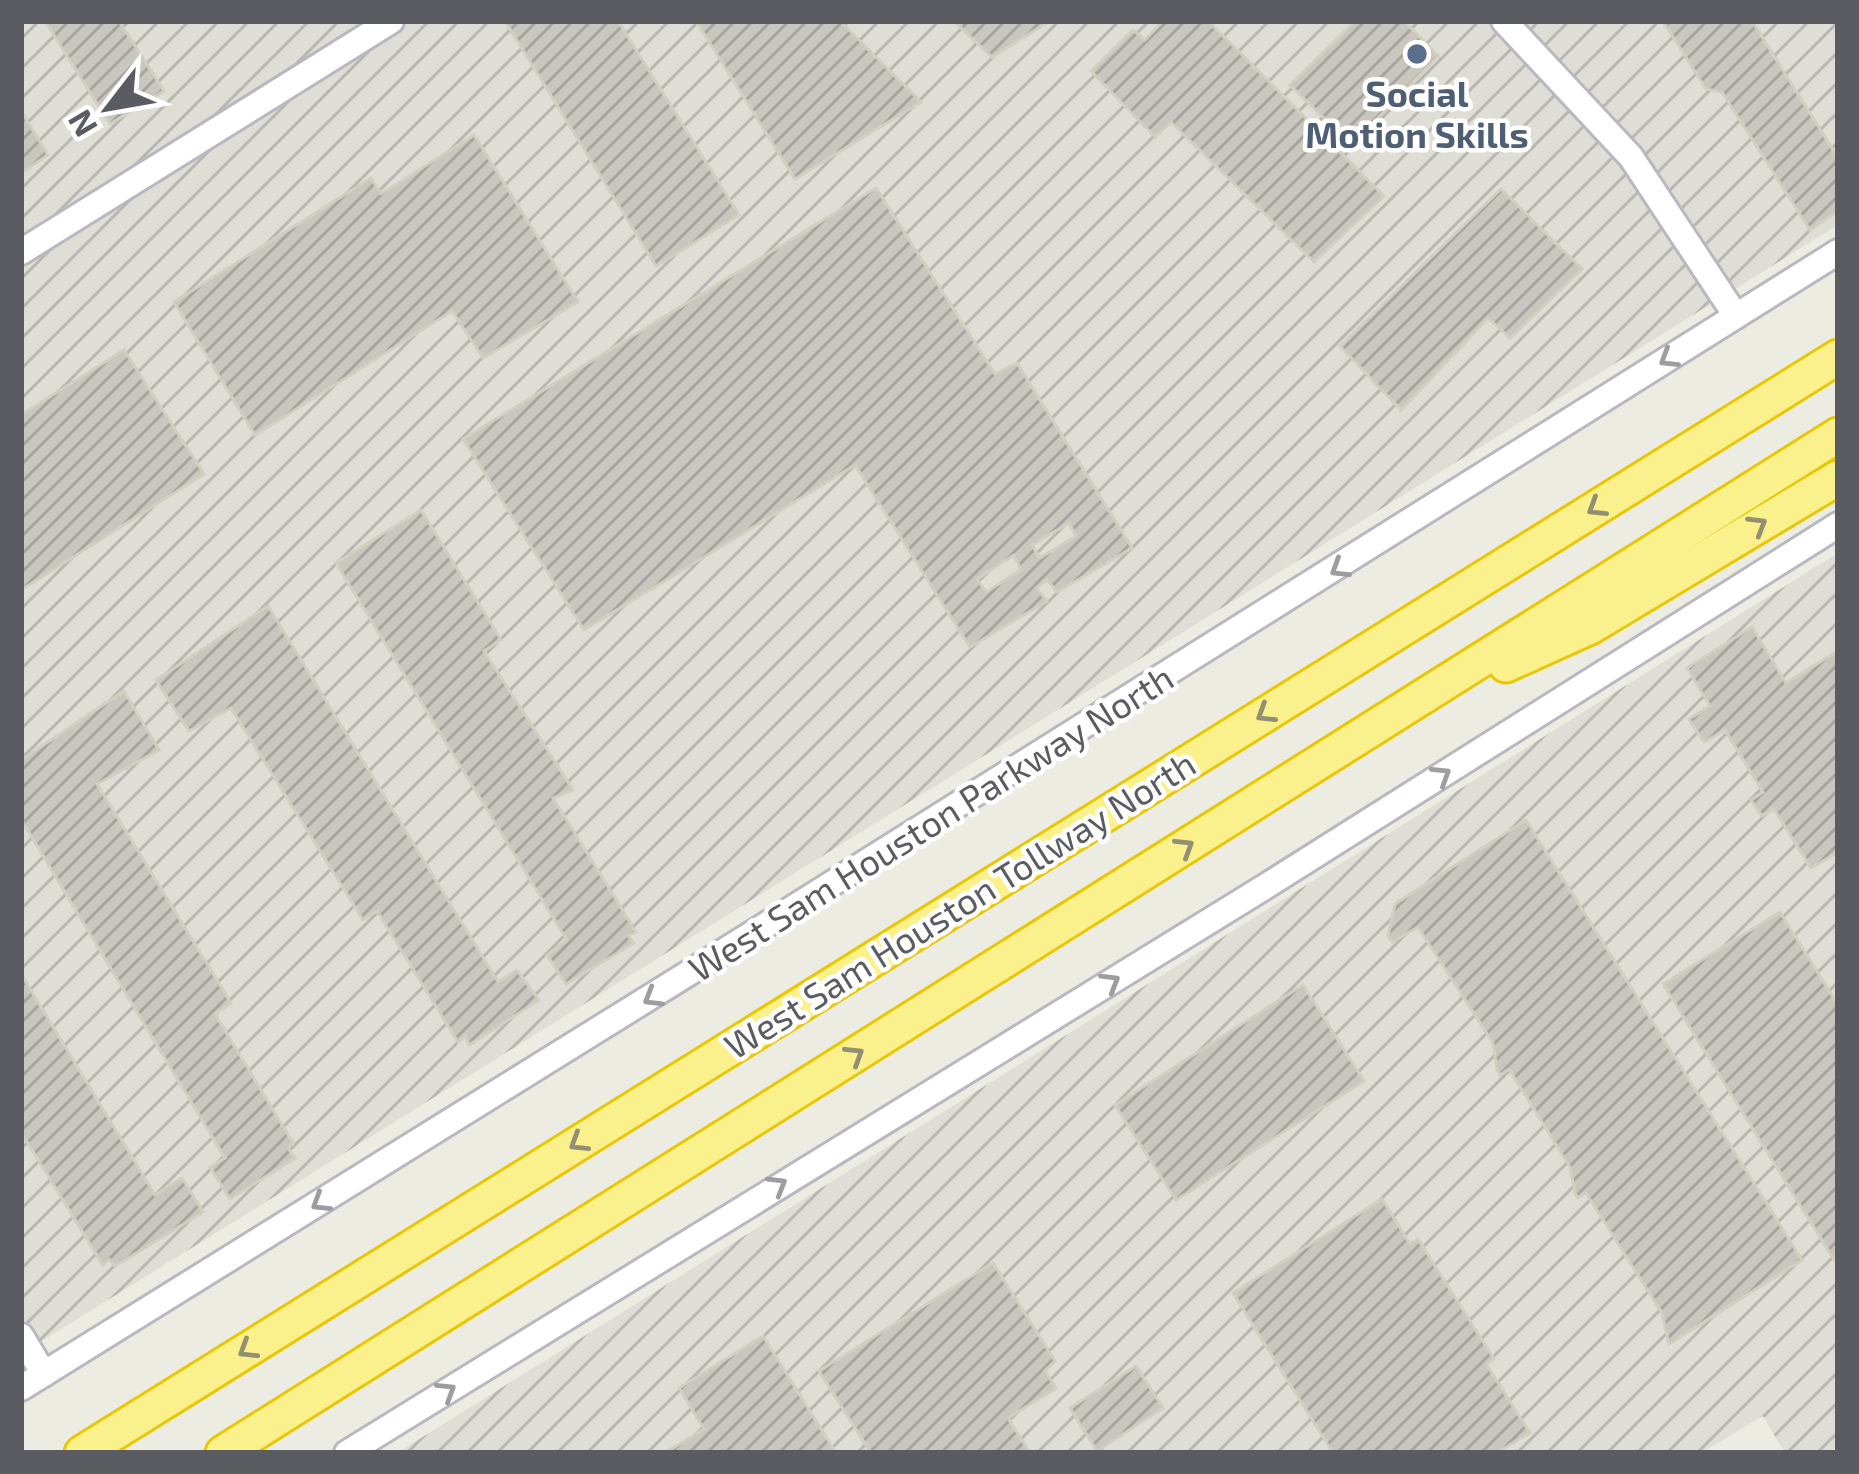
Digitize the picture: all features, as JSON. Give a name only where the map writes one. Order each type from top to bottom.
[{"type":"highway","name":"West Sam Houston Tollway North","points":[[82,1453],[1838,357]]},
{"type":"highway","name":"West Sam Houston Tollway North","points":[[223,1453],[1838,435]]},
{"type":"highway","points":[[1394,714],[1590,627],[1838,478]]},
{"type":"main road","points":[[21,252],[391,21]]},
{"type":"main road","points":[[1504,21],[1631,157],[1736,316]]},
{"type":"main road","name":"West Sam Houston Parkway North","points":[[21,1388],[723,955],[997,777],[1372,549],[1838,252]]},
{"type":"main road","points":[[347,1453],[1263,888],[1838,525]]},
{"type":"main road","points":[[21,1336],[44,1374]]},
{"type":"shaded area","points":[[21,21],[1838,21],[1838,225],[21,1354]]},
{"type":"shaded area","points":[[1838,553],[1838,1453],[1785,1453],[1763,1416],[1701,1453],[397,1453]]},
{"type":"building","points":[[45,21],[119,21],[164,91],[110,124]]},
{"type":"building","points":[[505,21],[618,21],[739,215],[656,266]]},
{"type":"building","points":[[696,21],[840,21],[921,102],[795,179]]},
{"type":"building","points":[[954,21],[1050,21],[992,57]]},
{"type":"building","points":[[1163,21],[1208,21],[1384,196],[1314,262],[1171,122],[1155,137],[1091,71],[1133,30],[1145,40]]},
{"type":"building","points":[[1356,21],[1404,21],[1438,56],[1352,145],[1290,85]]},
{"type":"building","points":[[1663,21],[1752,21],[1838,158],[1838,211],[1810,230],[1722,92],[1706,89]]},
{"type":"building","points":[[21,111],[48,155],[21,173]]},
{"type":"building","points":[[474,135],[578,302],[483,358],[452,311],[255,435],[174,302],[371,178],[381,194]]},
{"type":"building","points":[[876,188],[995,374],[1017,363],[1132,548],[1057,592],[1047,580],[1036,588],[1047,601],[970,647],[855,465],[584,630],[463,439]],"holes":[[[1069,523],[1076,536],[1040,558],[1032,545]],[[1014,555],[1021,570],[986,592],[977,579]]]},
{"type":"building","points":[[1501,189],[1582,269],[1510,338],[1488,318],[1401,410],[1340,346]]},
{"type":"building","points":[[124,350],[204,474],[21,590],[21,415]]},
{"type":"building","points":[[421,510],[501,640],[484,651],[573,790],[553,798],[636,932],[628,936],[634,943],[566,984],[547,955],[567,940],[336,563]]},
{"type":"building","points":[[268,606],[498,982],[517,970],[539,1000],[469,1045],[465,1036],[458,1042],[377,911],[363,920],[231,708],[189,731],[156,680]]},
{"type":"building","points":[[1752,627],[1786,683],[1838,651],[1838,852],[1811,868],[1774,809],[1762,816],[1751,800],[1763,792],[1725,730],[1704,742],[1689,719],[1710,706],[1687,668]]},
{"type":"building","points":[[124,691],[159,750],[97,784],[231,1003],[215,1014],[293,1143],[288,1148],[295,1158],[230,1199],[210,1167],[225,1158],[21,819],[21,760]]},
{"type":"building","points":[[1526,820],[1802,1260],[1669,1344],[1662,1313],[1586,1193],[1578,1198],[1570,1167],[1509,1069],[1500,1075],[1493,1043],[1418,927],[1392,942],[1388,936],[1395,904]]},
{"type":"building","points":[[1780,912],[1838,1005],[1838,1266],[1663,984]]},
{"type":"building","points":[[21,974],[155,1195],[182,1178],[203,1212],[115,1266],[109,1259],[103,1265],[21,1132]]},
{"type":"building","points":[[1303,985],[1364,1081],[1176,1200],[1115,1105]]},
{"type":"building","points":[[1382,1199],[1410,1244],[1418,1239],[1494,1359],[1486,1364],[1530,1433],[1496,1453],[1333,1453],[1233,1293]]},
{"type":"building","points":[[993,1263],[1055,1361],[1045,1371],[1056,1388],[1008,1418],[1030,1453],[871,1453],[819,1371]]},
{"type":"building","points":[[763,1336],[836,1453],[665,1453],[704,1429],[679,1388]]},
{"type":"building","points":[[1136,1366],[1163,1408],[1097,1451],[1070,1408]]},
{"type":"place","name":"Social Motion Skills","points":[[1417,54]]}]
